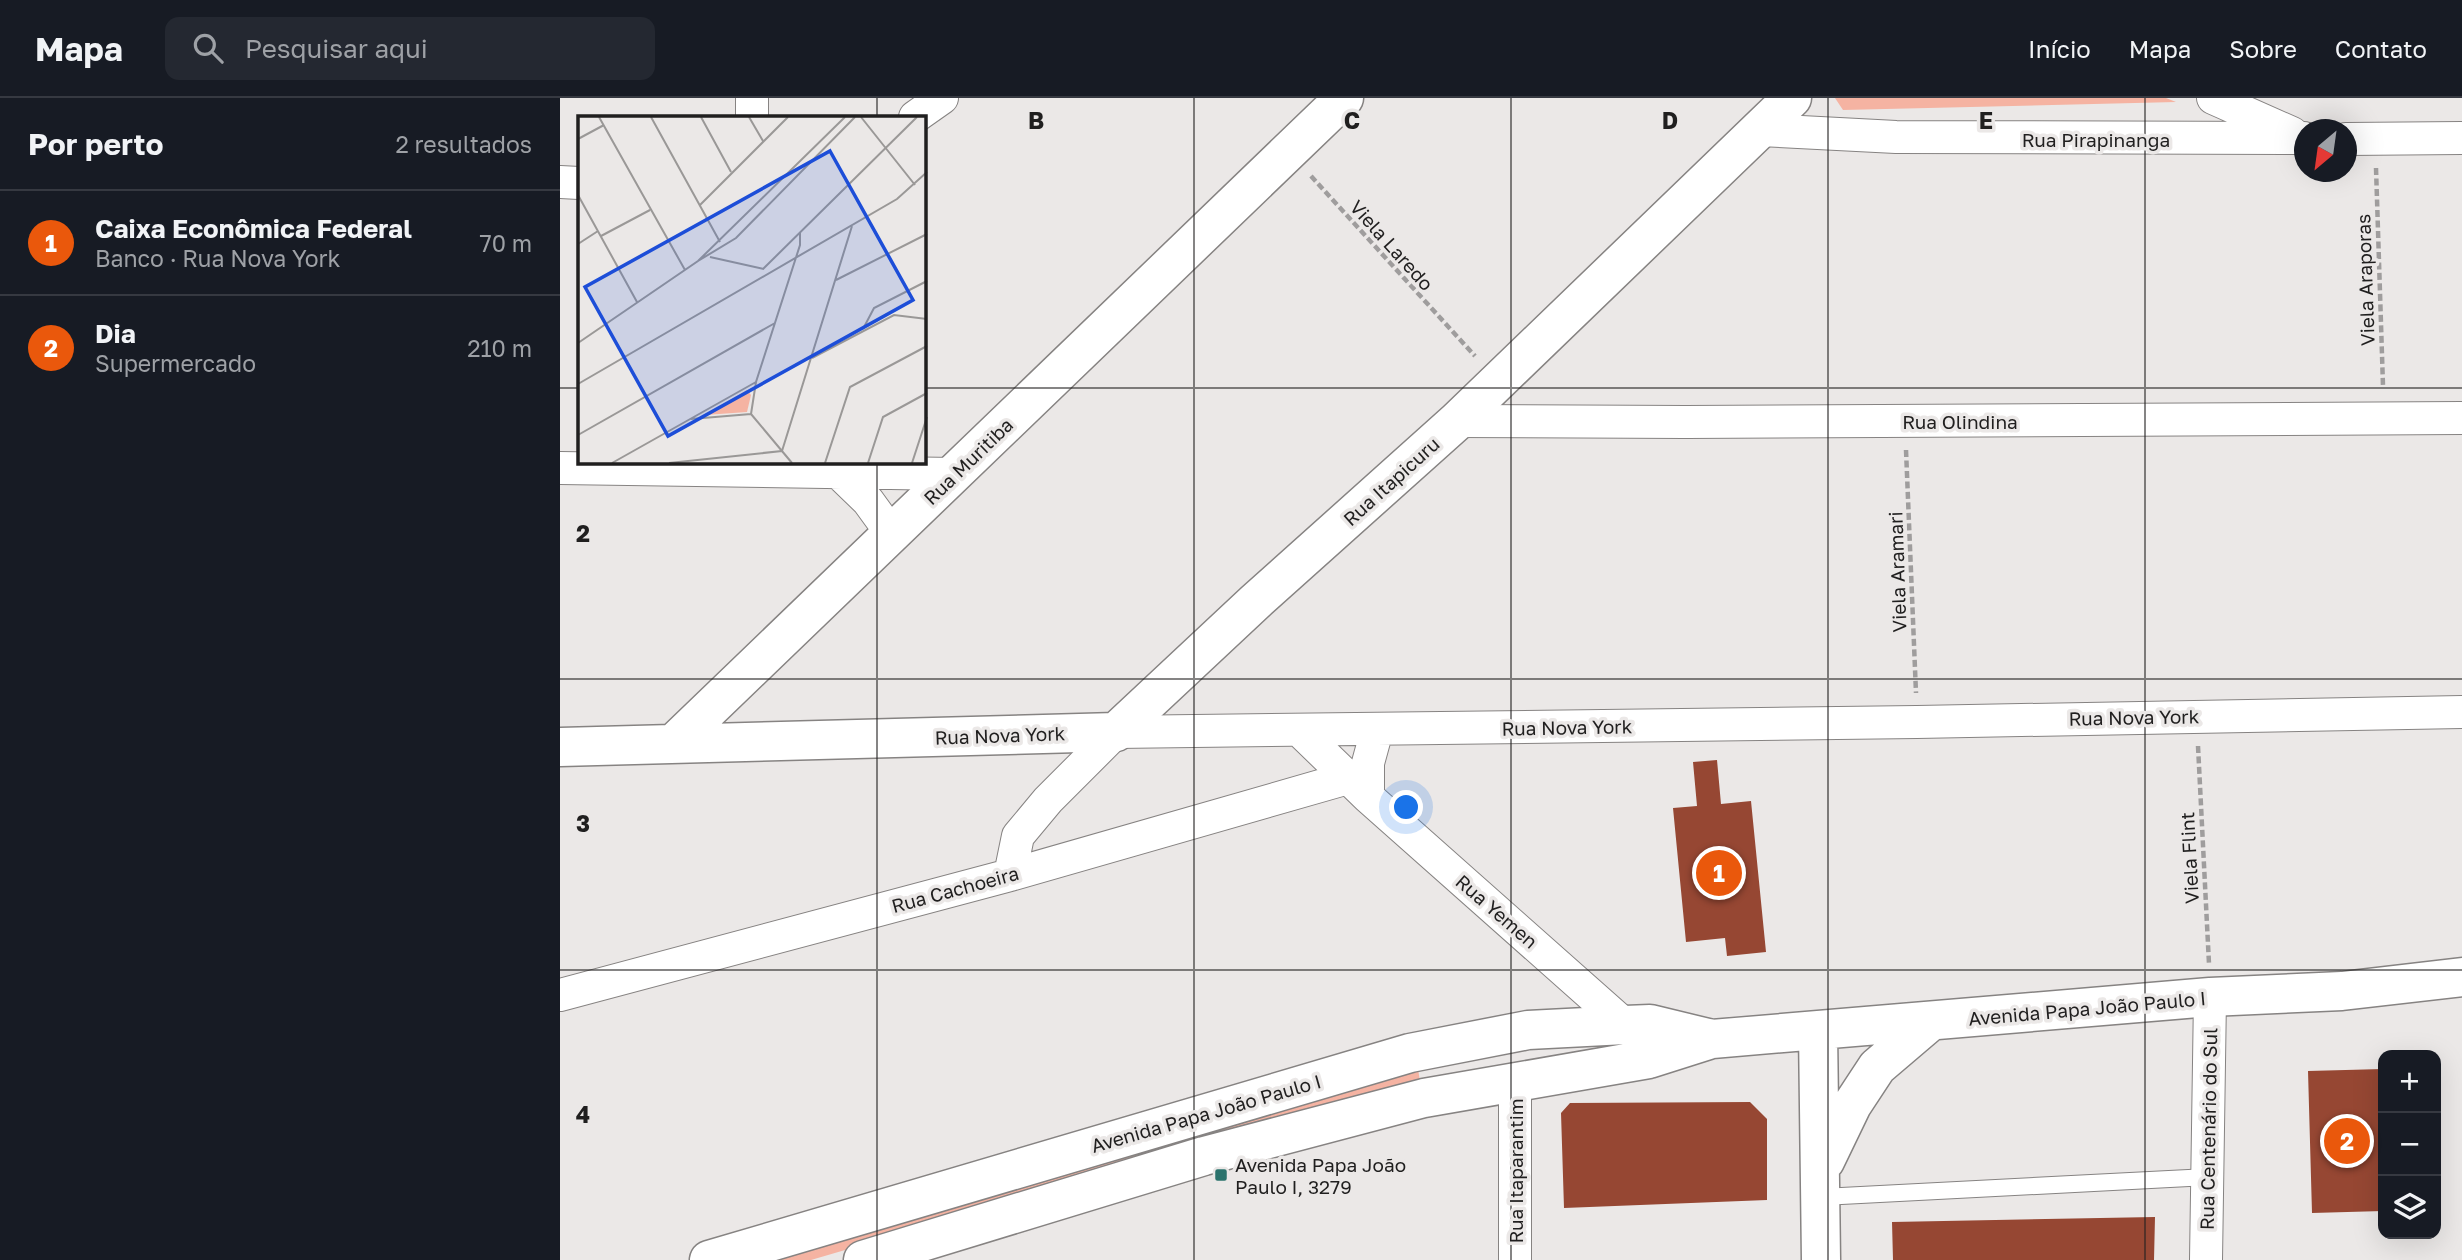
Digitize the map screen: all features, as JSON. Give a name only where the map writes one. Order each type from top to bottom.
[{"type":"main road","name":"Rua Muritiba","points":[[673,744],[1344,98]]},
{"type":"main road","name":"Rua Itapicuru","points":[[1116,732],[1265,593],[1457,421],[1792,98]]},
{"type":"main road","points":[[736,682],[746,707],[761,726],[785,741]]},
{"type":"main road","name":"Rua Nova York","points":[[673,744],[1116,732]]},
{"type":"main road","points":[[560,747],[673,744]]},
{"type":"main road","name":"Avenida Papa João Paulo I","points":[[863,1260],[1204,1156],[1424,1098],[1649,1059],[1712,1038],[2210,997],[2342,991],[2462,977]]},
{"type":"main road","points":[[1821,1183],[1852,1105],[1877,1067],[1931,1021]]},
{"type":"main road","name":"Avenida Papa João Paulo I","points":[[709,1260],[1410,1053],[1528,1030],[1625,1025],[1650,1024],[1712,1038]]},
{"type":"main road","points":[[1818,1030],[1821,1260]]},
{"type":"street","points":[[752,98],[752,116]]},
{"type":"street","points":[[916,116],[942,98]]},
{"type":"street","points":[[2213,98],[2294,134]]},
{"type":"street","name":"Rua Pirapinanga","points":[[1761,130],[1896,137],[2294,138]]},
{"type":"street","points":[[2361,140],[2462,138]]},
{"type":"street","points":[[560,183],[578,183]]},
{"type":"street","name":"Rua Olindina","points":[[1457,421],[2462,418]]},
{"type":"street","points":[[560,468],[954,474]]},
{"type":"street","points":[[838,472],[868,500],[892,534]]},
{"type":"street","name":"Rua Nova York","points":[[1116,732],[2462,712]]},
{"type":"street","points":[[1358,788],[1377,730]]},
{"type":"street","name":"Rua Yemen","points":[[1300,731],[1358,788],[1625,1025]]},
{"type":"street","name":"Rua Itapicuru","points":[[1010,875],[1018,836],[1048,800],[1116,732]]},
{"type":"street","name":"Rua Cachoeira","points":[[560,995],[1010,875],[1358,788]]},
{"type":"street","name":"Rua Centenário do Sul","points":[[2206,1260],[2210,997]]},
{"type":"street","name":"Rua Itaparantim","points":[[1515,1082],[1515,1260]]},
{"type":"lane","points":[[1821,1183],[2208,1177]]},
{"type":"path","name":"Viela Araporas","points":[[2361,140],[2384,419]]},
{"type":"path","name":"Viela Laredo","points":[[1289,152],[1475,356]]},
{"type":"path","name":"Viela Aramari","points":[[1905,421],[1917,722]]},
{"type":"path","name":"Viela Flint","points":[[2196,717],[2210,997]]},
{"type":"shaded area","points":[[1835,98],[2166,98],[2176,102],[1843,110]]},
{"type":"shaded area","points":[[1418,1069],[1420,1081],[811,1260],[761,1260]]},
{"type":"building","points":[[1717,760],[1721,804],[1751,801],[1766,952],[1727,956],[1725,938],[1686,942],[1673,808],[1697,806],[1693,762]]},
{"type":"building","points":[[2378,1069],[2378,1211],[2312,1213],[2308,1071]]},
{"type":"building","points":[[1750,1102],[1767,1119],[1767,1200],[1564,1208],[1561,1113],[1570,1103]]},
{"type":"building","points":[[2155,1217],[2154,1260],[1893,1260],[1892,1222]]},
{"type":"place","name":"Caixa Econômica Federal","points":[[1719,873]]},
{"type":"place","name":"Dia","points":[[2347,1141]]},
{"type":"place","name":"Avenida Papa João Paulo I, 3279","points":[[1221,1175]]}]
